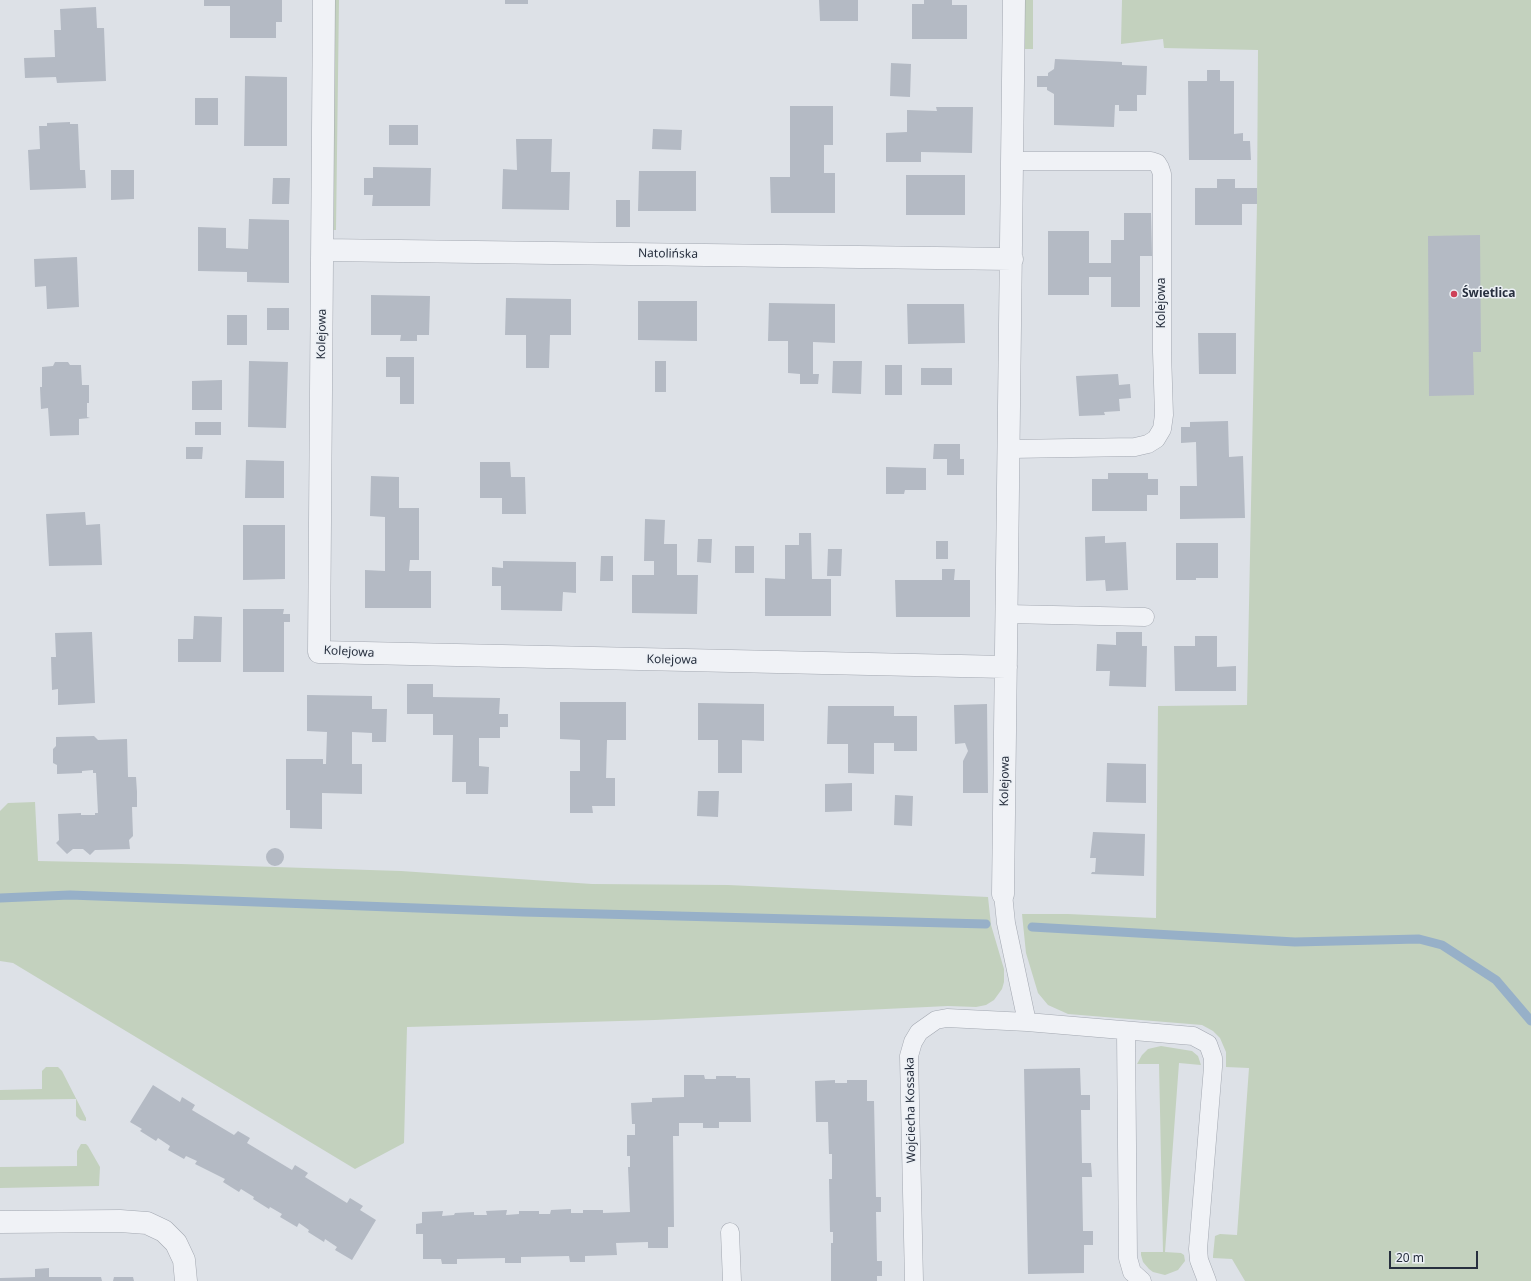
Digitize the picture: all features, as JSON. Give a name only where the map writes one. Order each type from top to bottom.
[{"type":"street","name":"Kolejowa","points":[[324,0],[319,652],[1006,667]]},
{"type":"street","name":"Kolejowa","points":[[1003,894],[1010,449],[1014,0]]},
{"type":"street","name":"Natolińska","points":[[323,250],[1012,259]]},
{"type":"street","points":[[0,1222],[127,1221],[147,1223],[164,1231],[176,1243],[184,1260],[186,1281]]},
{"type":"lane","name":"Kolejowa","points":[[1010,449],[1135,447],[1148,444],[1156,439],[1162,429],[1164,415],[1162,352],[1162,174],[1160,168],[1157,163],[1151,161],[1012,161]]},
{"type":"lane","points":[[1007,614],[1145,617]]},
{"type":"lane","points":[[1003,894],[1006,923],[1027,1022]]},
{"type":"lane","name":"Wojciecha Kossaka","points":[[914,1281],[909,1062],[913,1042],[919,1032],[926,1025],[936,1020],[947,1018],[1027,1022],[1126,1032],[1193,1036],[1208,1044],[1211,1050],[1213,1067],[1198,1248],[1199,1260],[1207,1281]]},
{"type":"lane","points":[[1126,1032],[1128,1258],[1132,1272],[1142,1281]]},
{"type":"lane","points":[[730,1232],[732,1281]]},
{"type":"green space","points":[[332,0],[339,0],[336,230],[330,230]]},
{"type":"green space","points":[[1023,0],[1033,0],[1033,49],[1022,49]]},
{"type":"green space","points":[[1122,0],[1531,0],[1531,1281],[1245,1281],[1232,1259],[1213,1258],[1213,1256],[1215,1236],[1220,1234],[1237,1235],[1249,1068],[1226,1067],[1226,1052],[1220,1038],[1213,1031],[1202,1025],[1068,1014],[1048,1005],[1038,993],[1026,953],[1022,914],[1068,914],[1156,918],[1158,706],[1247,705],[1257,204],[1258,50],[1164,48],[1163,39],[1121,44]]},
{"type":"green space","points":[[35,802],[38,861],[401,871],[592,884],[728,885],[988,897],[991,925],[1004,969],[1004,982],[1002,989],[994,1000],[986,1005],[976,1007],[948,1006],[655,1020],[407,1027],[404,1143],[355,1169],[13,963],[0,961],[0,811],[8,803]]},
{"type":"green space","points":[[1161,1046],[1192,1051],[1198,1056],[1201,1065],[1179,1063],[1165,1252],[1181,1253],[1184,1255],[1185,1261],[1178,1270],[1165,1275],[1153,1272],[1149,1269],[1143,1262],[1141,1255],[1141,1252],[1163,1252],[1159,1064],[1137,1064],[1142,1055],[1148,1049]]},
{"type":"green space","points":[[46,1067],[58,1067],[62,1071],[86,1118],[86,1121],[80,1120],[76,1116],[76,1099],[0,1100],[0,1090],[42,1089],[42,1071]]},
{"type":"green space","points":[[81,1144],[86,1144],[88,1146],[100,1167],[99,1186],[0,1188],[0,1167],[77,1166],[77,1151]]},
{"type":"building","points":[[204,0],[282,0],[282,22],[276,22],[276,38],[230,38],[230,6],[204,6]]},
{"type":"building","points":[[505,0],[528,0],[528,4],[505,4]]},
{"type":"building","points":[[819,0],[858,0],[858,21],[820,21]]},
{"type":"building","points":[[924,0],[952,0],[952,5],[967,5],[967,39],[912,39],[912,4],[924,4]]},
{"type":"building","points":[[96,7],[97,28],[104,28],[106,81],[57,83],[56,77],[25,78],[24,58],[55,57],[54,30],[61,30],[60,9]]},
{"type":"building","points":[[1055,59],[1122,62],[1122,65],[1147,66],[1146,95],[1137,95],[1137,111],[1119,111],[1119,105],[1115,105],[1114,127],[1054,125],[1054,94],[1047,90],[1047,87],[1037,87],[1037,76],[1048,76],[1048,73],[1054,69]]},
{"type":"building","points":[[891,63],[911,64],[910,97],[890,96]]},
{"type":"building","points":[[1207,70],[1220,70],[1220,81],[1234,81],[1234,134],[1243,133],[1243,141],[1250,141],[1251,160],[1189,160],[1188,81],[1207,81]]},
{"type":"building","points":[[245,76],[287,77],[287,146],[244,146]]},
{"type":"building","points":[[195,98],[218,98],[218,125],[195,125]]},
{"type":"building","points":[[790,106],[833,106],[833,145],[824,145],[824,173],[835,173],[835,213],[771,213],[770,177],[790,177]]},
{"type":"building","points":[[936,107],[973,107],[972,153],[921,152],[921,162],[886,162],[886,133],[907,132],[907,110],[937,111]]},
{"type":"building","points":[[70,122],[70,124],[78,124],[80,170],[85,170],[86,188],[30,190],[28,150],[40,149],[39,126],[47,126],[47,123]]},
{"type":"building","points":[[389,125],[418,125],[418,145],[389,145]]},
{"type":"building","points":[[653,129],[682,130],[681,150],[652,149]]},
{"type":"building","points":[[516,139],[552,139],[551,172],[570,172],[569,210],[502,209],[503,169],[517,170]]},
{"type":"building","points":[[373,167],[431,168],[430,206],[372,206],[373,195],[364,195],[364,178],[373,178]]},
{"type":"building","points":[[111,170],[134,170],[134,199],[111,200]]},
{"type":"building","points":[[639,171],[696,171],[696,211],[638,211]]},
{"type":"building","points":[[906,175],[965,175],[965,215],[906,215]]},
{"type":"building","points":[[273,178],[290,178],[289,204],[272,204]]},
{"type":"building","points":[[1217,179],[1235,179],[1235,188],[1257,188],[1257,204],[1242,204],[1242,225],[1195,225],[1195,188],[1217,188]]},
{"type":"building","points":[[616,200],[630,200],[630,227],[616,227]]},
{"type":"building","points":[[1124,213],[1151,213],[1152,256],[1140,256],[1140,307],[1111,307],[1111,277],[1089,277],[1089,295],[1048,295],[1048,231],[1089,231],[1089,263],[1111,263],[1111,240],[1124,240]]},
{"type":"building","points":[[249,219],[289,220],[289,283],[247,282],[247,272],[198,271],[198,227],[226,228],[226,248],[248,249]]},
{"type":"building","name":"Świetlica","points":[[1480,235],[1481,352],[1473,352],[1474,395],[1429,396],[1428,236]]},
{"type":"building","points":[[77,257],[79,307],[47,309],[46,286],[35,287],[34,259]]},
{"type":"building","points":[[371,295],[430,296],[429,335],[417,335],[417,341],[400,341],[401,335],[371,335]]},
{"type":"building","points":[[506,298],[571,299],[571,335],[550,335],[549,368],[526,368],[526,335],[505,335]]},
{"type":"building","points":[[638,301],[697,301],[697,341],[638,340]]},
{"type":"building","points":[[769,303],[835,304],[835,343],[813,342],[813,374],[819,374],[818,384],[800,384],[800,374],[788,373],[788,341],[768,341]]},
{"type":"building","points":[[907,304],[964,304],[965,343],[908,344]]},
{"type":"building","points":[[267,308],[289,308],[289,330],[267,330]]},
{"type":"building","points":[[227,315],[247,315],[247,345],[227,345]]},
{"type":"building","points":[[1198,333],[1236,333],[1236,374],[1199,374]]},
{"type":"building","points":[[386,357],[414,357],[414,404],[400,404],[400,377],[386,377]]},
{"type":"building","points":[[249,361],[288,362],[286,428],[248,427]]},
{"type":"building","points":[[655,361],[666,361],[666,392],[655,392]]},
{"type":"building","points":[[833,361],[862,361],[861,394],[832,393]]},
{"type":"building","points":[[55,362],[68,362],[70,365],[81,365],[82,385],[89,385],[87,417],[90,418],[79,419],[79,435],[50,436],[48,408],[41,409],[40,387],[42,387],[42,367],[53,366]]},
{"type":"building","points":[[885,365],[902,365],[902,395],[885,395]]},
{"type":"building","points":[[921,368],[952,368],[952,385],[921,385]]},
{"type":"building","points":[[1118,374],[1119,385],[1130,384],[1131,398],[1119,399],[1120,411],[1104,412],[1105,415],[1079,416],[1076,376]]},
{"type":"building","points":[[222,380],[222,410],[192,410],[192,381]]},
{"type":"building","points":[[1228,421],[1229,457],[1243,456],[1245,518],[1180,519],[1180,486],[1197,486],[1196,442],[1181,443],[1181,427],[1190,427],[1190,422]]},
{"type":"building","points":[[195,422],[221,422],[221,435],[195,435]]},
{"type":"building","points":[[934,444],[960,444],[960,459],[964,459],[964,475],[947,475],[947,459],[933,459]]},
{"type":"building","points":[[186,447],[203,447],[202,459],[186,459]]},
{"type":"building","points":[[246,460],[284,461],[284,498],[245,498]]},
{"type":"building","points":[[480,462],[510,462],[511,477],[525,477],[526,514],[502,514],[502,498],[480,498]]},
{"type":"building","points":[[886,467],[926,468],[926,490],[905,490],[904,494],[886,494]]},
{"type":"building","points":[[1108,473],[1148,473],[1148,479],[1158,479],[1158,495],[1147,495],[1147,511],[1092,511],[1092,479],[1108,479]]},
{"type":"building","points":[[371,476],[399,477],[399,508],[419,508],[419,560],[410,560],[409,571],[431,571],[431,608],[365,608],[365,570],[385,571],[385,517],[370,516]]},
{"type":"building","points":[[85,512],[86,525],[100,524],[102,565],[49,566],[46,514]]},
{"type":"building","points":[[645,519],[665,520],[664,544],[677,544],[677,575],[698,575],[697,614],[632,613],[632,575],[654,575],[654,561],[644,561]]},
{"type":"building","points":[[243,525],[285,525],[285,579],[243,580]]},
{"type":"building","points":[[799,533],[811,533],[812,579],[831,579],[831,616],[765,616],[765,578],[785,579],[785,545],[799,545]]},
{"type":"building","points":[[1105,536],[1105,543],[1126,542],[1128,590],[1106,591],[1105,580],[1086,581],[1085,537]]},
{"type":"building","points":[[698,539],[712,539],[711,563],[697,562]]},
{"type":"building","points":[[936,541],[948,541],[948,559],[936,559]]},
{"type":"building","points":[[1176,543],[1218,543],[1218,578],[1176,580]]},
{"type":"building","points":[[735,546],[754,546],[754,573],[735,573]]},
{"type":"building","points":[[828,549],[842,549],[841,576],[827,576]]},
{"type":"building","points":[[601,556],[613,556],[613,581],[600,581]]},
{"type":"building","points":[[503,561],[576,562],[576,593],[563,592],[562,611],[501,610],[501,586],[492,586],[492,567],[503,568]]},
{"type":"building","points":[[942,569],[955,569],[954,580],[970,580],[970,617],[896,617],[895,580],[942,580]]},
{"type":"building","points":[[243,609],[284,609],[283,614],[290,614],[290,622],[284,622],[284,672],[243,672]]},
{"type":"building","points":[[194,616],[222,617],[221,662],[178,662],[178,639],[193,639]]},
{"type":"building","points":[[92,632],[95,703],[58,705],[58,689],[52,690],[51,657],[56,657],[55,633]]},
{"type":"building","points":[[1116,632],[1142,632],[1142,646],[1147,646],[1146,687],[1109,686],[1110,671],[1096,671],[1097,644],[1116,645]]},
{"type":"building","points":[[1195,636],[1217,636],[1217,667],[1236,666],[1236,691],[1175,691],[1174,646],[1195,646]]},
{"type":"building","points":[[407,684],[433,684],[433,697],[500,698],[499,714],[508,714],[508,727],[500,727],[500,738],[479,738],[479,766],[489,767],[488,794],[466,794],[466,782],[452,782],[453,735],[433,735],[433,714],[407,714]]},
{"type":"building","points":[[307,695],[372,696],[372,709],[387,709],[386,742],[372,742],[372,733],[352,732],[352,764],[362,764],[362,794],[322,793],[322,829],[290,828],[290,810],[286,810],[286,759],[323,759],[323,764],[326,764],[327,732],[307,731]]},
{"type":"building","points":[[560,702],[626,702],[626,740],[607,740],[606,778],[615,778],[615,806],[592,806],[593,813],[570,813],[570,771],[580,771],[580,740],[560,739]]},
{"type":"building","points":[[698,703],[764,704],[764,741],[742,740],[742,773],[718,773],[718,740],[698,740]]},
{"type":"building","points":[[987,704],[988,793],[963,793],[963,761],[968,751],[965,743],[955,744],[954,705]]},
{"type":"building","points":[[828,706],[894,706],[894,716],[917,716],[917,751],[894,751],[894,743],[874,743],[874,774],[848,773],[848,744],[827,744]]},
{"type":"building","points":[[94,736],[98,740],[127,739],[128,777],[136,777],[137,792],[137,807],[132,807],[133,836],[129,840],[130,849],[95,850],[90,855],[83,849],[73,849],[67,854],[56,843],[59,840],[58,814],[81,813],[81,815],[95,815],[95,813],[98,813],[96,773],[93,773],[93,770],[82,771],[82,773],[57,774],[57,765],[53,763],[53,749],[56,746],[56,737]]},
{"type":"building","points":[[1107,763],[1146,764],[1146,803],[1106,802]]},
{"type":"building","points":[[852,783],[852,811],[825,812],[825,784]]},
{"type":"building","points":[[698,791],[719,791],[718,817],[697,816]]},
{"type":"building","points":[[895,795],[913,796],[912,826],[894,825]]},
{"type":"building","points":[[1093,832],[1145,834],[1144,876],[1091,874],[1092,872],[1095,872],[1096,858],[1090,858]]},
{"type":"building","points":[[275,848],[281,851],[284,857],[281,863],[275,866],[269,863],[266,857],[269,851]]},
{"type":"building","points":[[1080,1068],[1081,1095],[1090,1095],[1090,1110],[1081,1110],[1082,1163],[1091,1163],[1092,1177],[1082,1177],[1083,1231],[1093,1231],[1093,1245],[1084,1245],[1084,1273],[1028,1274],[1024,1069]]},
{"type":"building","points":[[684,1075],[704,1075],[705,1079],[716,1079],[716,1076],[750,1078],[751,1122],[719,1122],[719,1128],[703,1128],[703,1123],[679,1123],[679,1136],[673,1136],[674,1227],[668,1227],[668,1248],[648,1248],[648,1242],[616,1243],[617,1255],[585,1256],[585,1262],[570,1262],[569,1256],[521,1257],[521,1263],[505,1263],[505,1258],[457,1259],[457,1264],[442,1264],[441,1259],[423,1259],[423,1234],[416,1234],[416,1224],[422,1223],[422,1212],[443,1211],[442,1216],[454,1215],[455,1213],[474,1212],[474,1215],[487,1215],[486,1211],[507,1210],[506,1215],[519,1214],[519,1211],[539,1211],[539,1214],[550,1214],[551,1210],[571,1209],[571,1213],[583,1213],[583,1210],[603,1210],[603,1213],[630,1212],[628,1167],[630,1167],[630,1156],[627,1156],[627,1135],[635,1135],[635,1124],[632,1124],[631,1103],[652,1102],[652,1098],[684,1097]]},
{"type":"building","points":[[835,1080],[835,1083],[847,1083],[847,1080],[867,1080],[867,1101],[874,1101],[876,1197],[881,1197],[881,1212],[876,1212],[877,1261],[882,1261],[882,1276],[877,1276],[877,1281],[831,1281],[831,1243],[833,1243],[833,1232],[830,1232],[829,1179],[832,1179],[832,1154],[829,1154],[828,1122],[816,1122],[815,1081]]},
{"type":"building","points":[[153,1085],[180,1102],[182,1097],[195,1105],[192,1110],[234,1135],[238,1131],[250,1138],[247,1143],[292,1170],[295,1165],[308,1173],[305,1177],[347,1203],[350,1198],[363,1206],[360,1210],[376,1220],[352,1260],[335,1250],[337,1247],[325,1239],[324,1242],[308,1232],[309,1230],[299,1223],[297,1227],[280,1217],[282,1214],[270,1207],[269,1209],[241,1189],[239,1192],[223,1182],[225,1179],[195,1164],[197,1161],[186,1156],[184,1159],[168,1150],[170,1146],[158,1138],[156,1141],[140,1131],[142,1129],[130,1122]]},
{"type":"building","points":[[49,1268],[49,1277],[101,1277],[102,1281],[0,1281],[0,1278],[35,1277],[35,1269]]},
{"type":"building","points":[[114,1277],[133,1277],[134,1281],[113,1281]]},
{"type":"waterway","points":[[0,898],[70,895],[523,912],[986,924]]},
{"type":"waterway","points":[[1032,927],[1295,942],[1419,939],[1442,945],[1496,980],[1531,1021]]},
{"type":"place","name":"Świetlica","points":[[1454,294]]}]
